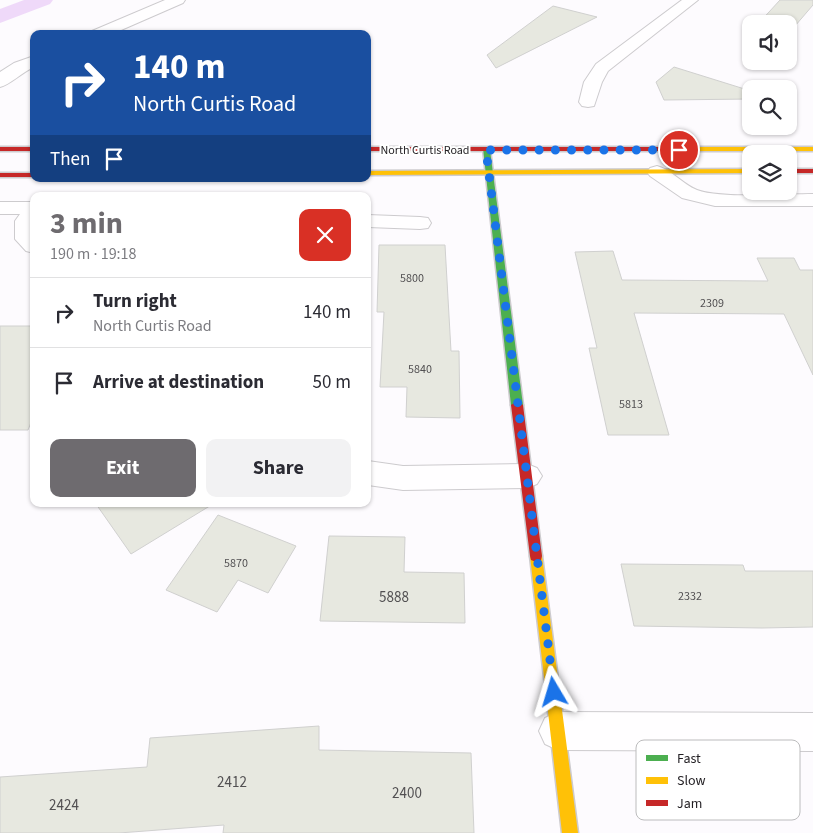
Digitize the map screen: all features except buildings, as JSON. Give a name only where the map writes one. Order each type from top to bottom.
[{"type":"main road","points":[[0,149],[30,149]]},
{"type":"main road","name":"North Curtis Road","points":[[371,149],[813,149]]},
{"type":"main road","points":[[486,150],[570,833]]},
{"type":"main road","name":"North Curtis Road","points":[[371,173],[742,171]]},
{"type":"main road","points":[[797,171],[813,171]]},
{"type":"main road","points":[[0,175],[30,175]]},
{"type":"street","points":[[107,30],[178,0]]},
{"type":"street","points":[[588,102],[593,82],[602,68],[691,0]]},
{"type":"street","points":[[0,82],[5,76],[30,63]]},
{"type":"street","points":[[657,172],[689,194],[715,200],[813,200]]},
{"type":"street","points":[[0,208],[30,209]]},
{"type":"street","points":[[30,215],[26,221],[26,239],[30,242]]},
{"type":"street","points":[[371,221],[420,223]]},
{"type":"street","points":[[371,473],[403,478],[527,476]]},
{"type":"street","points":[[558,731],[813,732]]},
{"type":"waterway","points":[[0,17],[43,0]]},
{"type":"traffic: fast","points":[[486,150],[517,405]]},
{"type":"traffic: slow","points":[[682,149],[813,149]]},
{"type":"traffic: slow","points":[[371,173],[742,171]]},
{"type":"traffic: slow","points":[[536,556],[570,833]]},
{"type":"traffic: jam","points":[[0,149],[30,149]]},
{"type":"traffic: jam","points":[[371,149],[682,149]]},
{"type":"traffic: jam","points":[[797,171],[813,171]]},
{"type":"traffic: jam","points":[[0,175],[30,175]]},
{"type":"traffic: jam","points":[[517,405],[536,556]]},
{"type":"route","points":[[554,692],[486,150],[679,150]]}]
